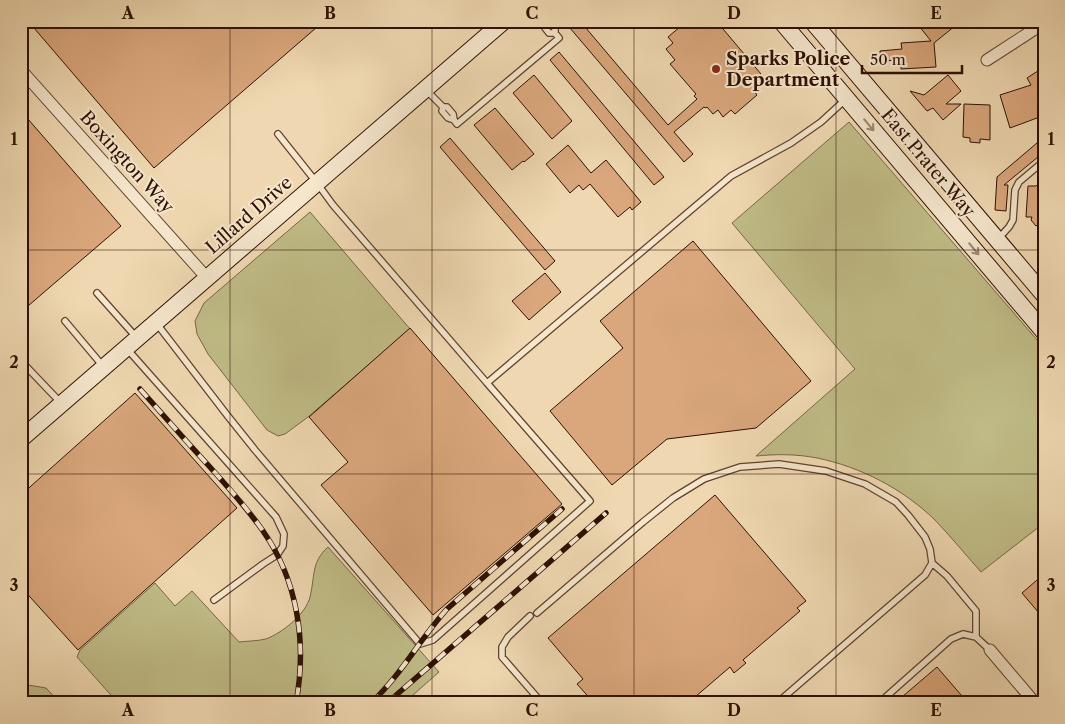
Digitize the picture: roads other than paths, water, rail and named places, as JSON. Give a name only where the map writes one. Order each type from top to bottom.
[{"type":"main road","name":"East Prater Way","points":[[781,21],[1044,332]]},
{"type":"main road","name":"East Prater Way","points":[[812,21],[1044,295]]},
{"type":"main road","name":"Lillard Drive","points":[[22,437],[426,89],[497,23]]},
{"type":"street","points":[[987,60],[1044,23]]},
{"type":"street","name":"Boxington Way","points":[[21,70],[207,278]]},
{"type":"street","points":[[990,650],[1035,703]]},
{"type":"lane","points":[[542,21],[542,24],[549,33],[555,33]]},
{"type":"lane","points":[[426,89],[443,108],[442,111],[448,118],[454,120],[457,124],[559,38],[550,21]]},
{"type":"lane","points":[[487,383],[731,176],[791,143],[821,122],[846,98]]},
{"type":"lane","points":[[156,323],[255,450],[420,644],[433,640],[590,501],[333,205],[278,134]]},
{"type":"lane","points":[[997,240],[1013,220],[1015,190],[1019,182],[1044,162]]},
{"type":"lane","points":[[97,293],[132,344],[276,517],[284,534],[283,546],[277,555],[214,600]]},
{"type":"lane","points":[[65,321],[104,368]]},
{"type":"lane","points":[[21,361],[62,404]]},
{"type":"lane","points":[[537,612],[673,498],[704,479],[740,466],[779,464],[826,471],[865,484],[896,502],[908,515],[924,537],[930,549],[932,562],[925,574],[777,703]]},
{"type":"lane","points":[[932,562],[948,576],[976,611],[976,637]]},
{"type":"lane","points":[[530,616],[508,637],[502,648],[502,657],[542,703]]},
{"type":"lane","points":[[879,703],[951,640],[963,634],[976,637],[990,650]]},
{"type":"lane","points":[[436,703],[448,699],[468,703]]},
{"type":"railway","points":[[140,389],[237,498],[257,522],[275,550],[292,592],[297,613],[300,635],[300,658],[296,703]]},
{"type":"railway","points":[[371,703],[392,681],[447,609],[562,509]]},
{"type":"railway","points":[[387,703],[606,513]]},
{"type":"place","name":"Sparks Police Department","points":[[716,69]]}]
